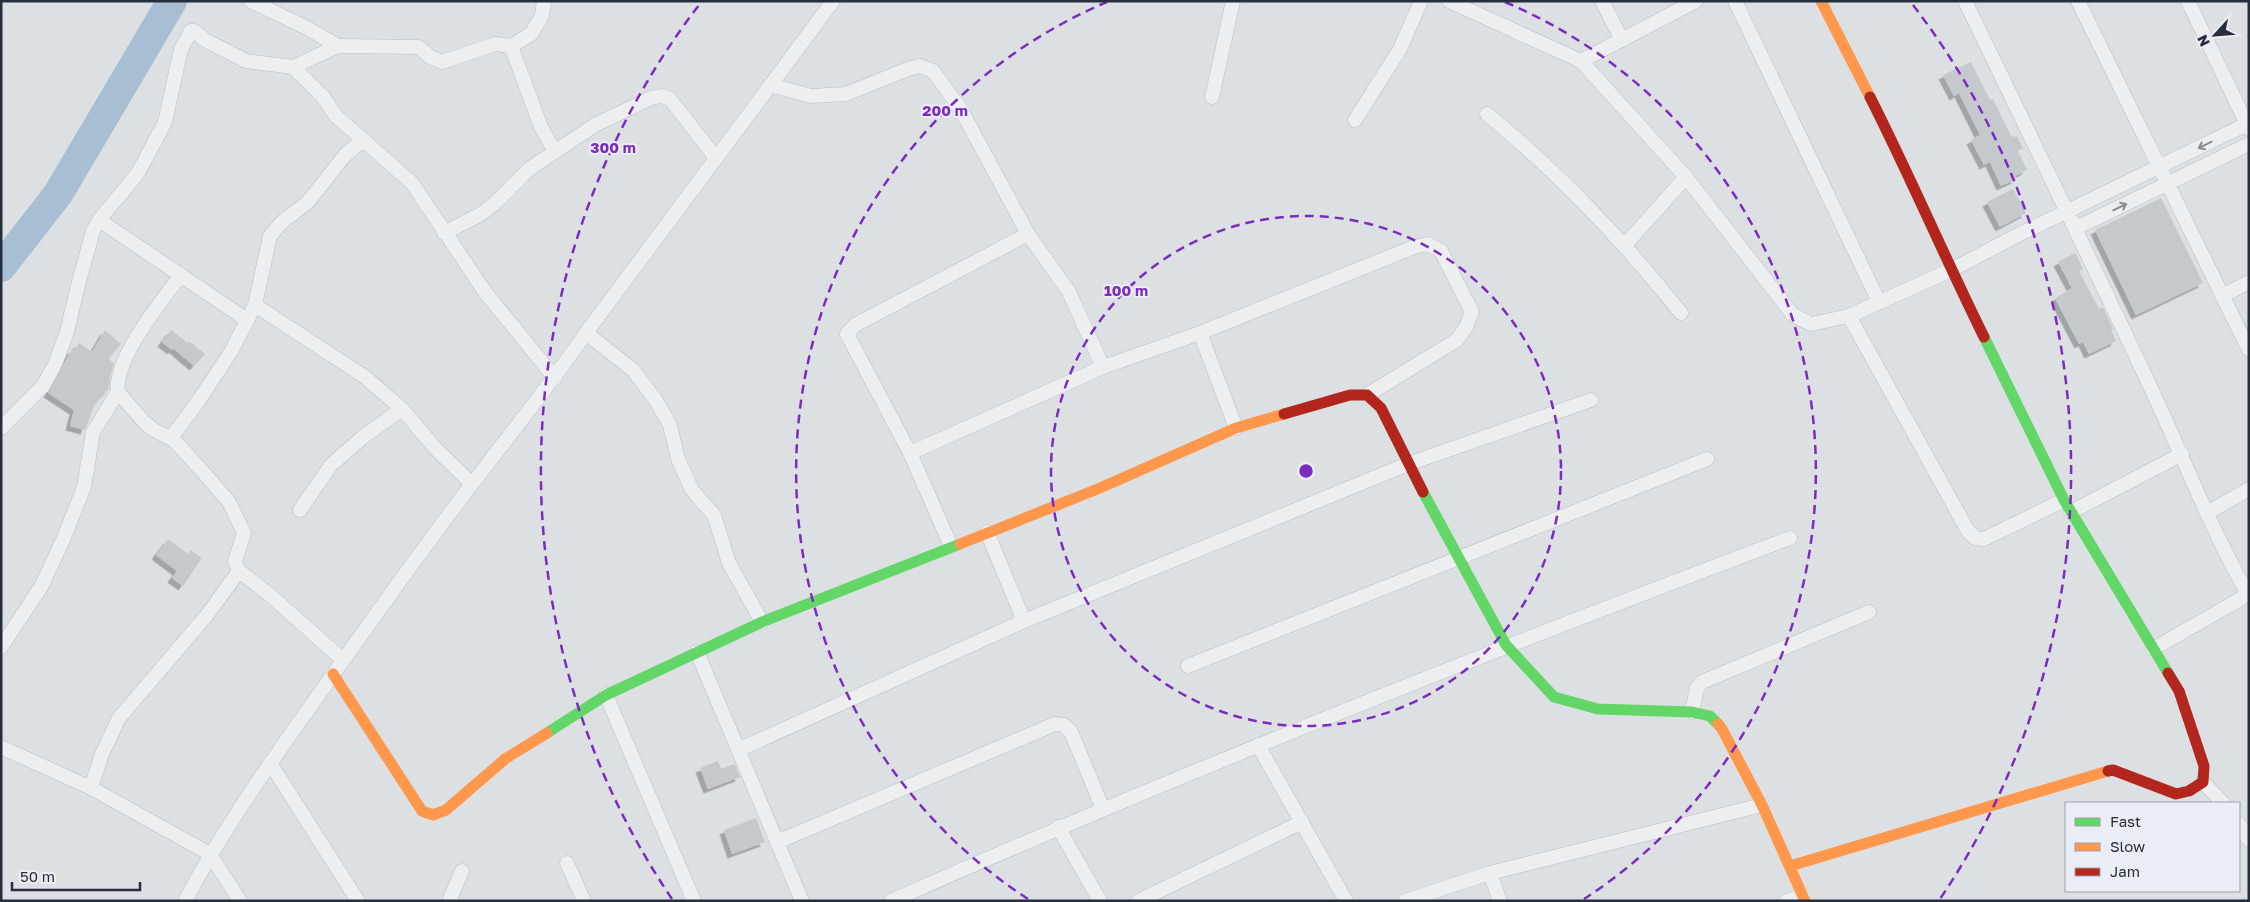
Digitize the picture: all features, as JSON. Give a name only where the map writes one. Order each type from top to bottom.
[{"type":"street","points":[[251,1],[308,28],[338,46]]},
{"type":"street","points":[[1,428],[43,386],[55,364],[67,332],[93,231],[138,173],[165,122],[181,49],[191,31],[246,61],[293,67],[338,46],[419,47],[430,57],[442,62],[495,44],[511,46],[531,34],[542,16],[544,1]]},
{"type":"street","points":[[185,901],[210,854],[270,763],[343,660],[472,484],[555,378],[586,333],[833,1]]},
{"type":"street","points":[[1212,97],[1233,1]]},
{"type":"street","points":[[1355,120],[1400,49],[1421,1]]},
{"type":"street","points":[[1449,1],[1468,6],[1581,62],[1686,177],[1793,315],[1811,324],[1849,316],[1953,269],[2248,125],[2188,1]]},
{"type":"street","points":[[1602,1],[1622,40]]},
{"type":"street","points":[[1581,62],[1696,1]]},
{"type":"street","points":[[1735,1],[1879,302]]},
{"type":"street","points":[[1821,1],[1907,172],[2026,426],[2064,500],[2152,649],[2180,691],[2204,766],[2203,782],[2222,802]]},
{"type":"street","points":[[1965,1],[2076,228],[2182,454],[2207,513],[2248,595],[2152,649]]},
{"type":"street","points":[[2078,1],[2249,350]]},
{"type":"street","points":[[511,46],[541,127],[555,152]]},
{"type":"street","points":[[770,85],[811,96],[846,94],[908,69],[920,66],[933,71],[960,108],[1028,234],[1069,292],[1103,367]]},
{"type":"street","points":[[293,67],[323,97],[335,115],[412,183],[444,233],[486,292],[555,378]]},
{"type":"street","points":[[444,233],[482,214],[528,169],[595,125],[651,98],[661,96],[670,99],[716,158]]},
{"type":"street","points":[[1487,114],[1568,185],[1625,245],[1681,313]]},
{"type":"street","points":[[170,438],[199,400],[218,368],[232,350],[255,305],[270,236],[282,222],[308,202],[345,155],[363,140]]},
{"type":"street","points":[[2076,228],[2249,144]]},
{"type":"street","points":[[1625,245],[1686,177]]},
{"type":"street","points":[[100,220],[247,320]]},
{"type":"street","points":[[951,546],[910,453],[847,334],[855,325],[1028,234]]},
{"type":"street","points":[[334,674],[422,811],[433,815],[446,810],[505,759],[606,695],[762,622],[1100,488],[1236,428],[1350,395],[1367,395],[1457,340],[1466,327],[1472,312],[1440,250],[1428,244],[1405,250],[1200,333],[1103,367],[910,453]]},
{"type":"street","points":[[181,275],[142,327],[125,362],[117,386],[118,392],[145,423],[170,438],[204,472],[229,502],[240,521],[244,533],[235,561],[239,571],[343,660]]},
{"type":"street","points":[[2222,296],[2249,282]]},
{"type":"street","points":[[255,305],[365,377],[402,409],[435,448],[472,484]]},
{"type":"street","points":[[1849,316],[1968,531],[1975,538],[1984,540],[2064,500]]},
{"type":"street","points":[[586,333],[633,370],[655,400],[670,425],[678,459],[692,490],[714,515],[729,563],[762,622]]},
{"type":"street","points":[[1200,333],[1236,428]]},
{"type":"street","points":[[1,647],[40,587],[59,548],[84,487],[93,432],[118,392]]},
{"type":"street","points":[[1367,395],[1381,408],[1408,464],[1506,645],[1554,697],[1598,710],[1692,712],[1710,716],[1722,729],[1762,805],[1804,898],[1786,901]]},
{"type":"street","points":[[738,750],[1024,621],[1408,464],[1591,400]]},
{"type":"street","points":[[300,510],[331,465],[402,409]]},
{"type":"street","points":[[2071,512],[2182,454]]},
{"type":"street","points":[[1188,666],[1707,459]]},
{"type":"street","points":[[2207,513],[2249,489]]},
{"type":"street","points":[[987,532],[1024,621]]},
{"type":"street","points":[[891,901],[1058,827],[1258,745],[1506,645],[1790,538]]},
{"type":"street","points":[[90,788],[102,754],[120,718],[207,615],[239,571]]},
{"type":"street","points":[[1692,712],[1697,688],[1702,682],[1869,612]]},
{"type":"street","points":[[697,652],[802,901]]},
{"type":"street","points":[[606,695],[694,901]]},
{"type":"street","points":[[777,842],[1055,724],[1064,725],[1071,732],[1103,809]]},
{"type":"street","points":[[1258,745],[1346,901]]},
{"type":"street","points":[[1,747],[90,788],[210,854],[240,901]]},
{"type":"street","points":[[270,763],[358,901]]},
{"type":"street","points":[[1790,866],[2113,770],[2176,794],[2189,791],[2203,782]]},
{"type":"street","points":[[1405,901],[1490,873],[1762,805]]},
{"type":"street","points":[[1138,901],[1302,822]]},
{"type":"street","points":[[2240,826],[2249,840]]},
{"type":"street","points":[[1058,827],[1100,901]]},
{"type":"street","points":[[567,863],[584,901]]},
{"type":"street","points":[[449,901],[462,872]]},
{"type":"street","points":[[1490,873],[1500,901]]},
{"type":"building","points":[[1971,62],[1990,100],[1993,99],[2010,134],[2013,137],[2017,136],[2023,148],[2018,151],[2027,170],[2015,176],[2016,179],[2001,186],[1990,162],[1984,165],[1971,140],[1980,135],[1959,93],[1954,96],[1943,75]]},
{"type":"building","points":[[2013,189],[2026,213],[2000,227],[1987,202]]},
{"type":"building","points":[[2161,198],[2203,283],[2136,315],[2095,230]]},
{"type":"building","points":[[2075,253],[2083,269],[2079,271],[2099,309],[2103,307],[2116,341],[2089,354],[2083,342],[2079,344],[2055,298],[2072,288],[2058,262]]},
{"type":"building","points":[[105,330],[121,344],[108,359],[114,363],[109,389],[94,405],[85,430],[70,426],[74,410],[48,393],[72,349],[75,350],[79,343],[92,352]]},
{"type":"building","points":[[171,330],[205,354],[194,366],[173,348],[172,350],[162,342]]},
{"type":"building","points":[[168,539],[188,554],[190,550],[202,558],[183,586],[172,578],[177,571],[156,555]]},
{"type":"building","points":[[718,761],[721,769],[735,764],[740,777],[708,789],[700,768]]},
{"type":"building","points":[[756,818],[765,842],[732,854],[724,830]]},
{"type":"waterway","points":[[1,267],[58,194],[172,1]]},
{"type":"traffic: fast","points":[[1984,337],[2064,500],[2168,673]]},
{"type":"traffic: fast","points":[[1423,492],[1506,645],[1554,697],[1598,709],[1692,712],[1710,716],[1718,724]]},
{"type":"traffic: fast","points":[[547,733],[606,695],[762,622],[960,544]]},
{"type":"traffic: slow","points":[[1821,1],[1870,97]]},
{"type":"traffic: slow","points":[[960,544],[1100,488],[1236,428],[1284,414]]},
{"type":"traffic: slow","points":[[333,674],[422,811],[433,815],[446,810],[505,759],[547,733]]},
{"type":"traffic: slow","points":[[1718,724],[1762,805],[1805,901]]},
{"type":"traffic: slow","points":[[1790,866],[2108,771]]},
{"type":"traffic: jam","points":[[1870,97],[1984,337]]},
{"type":"traffic: jam","points":[[1284,414],[1350,395],[1367,395],[1381,408],[1423,492]]},
{"type":"traffic: jam","points":[[2108,771],[2113,770],[2176,794],[2189,791],[2203,782],[2204,766],[2179,691],[2168,673]]}]
